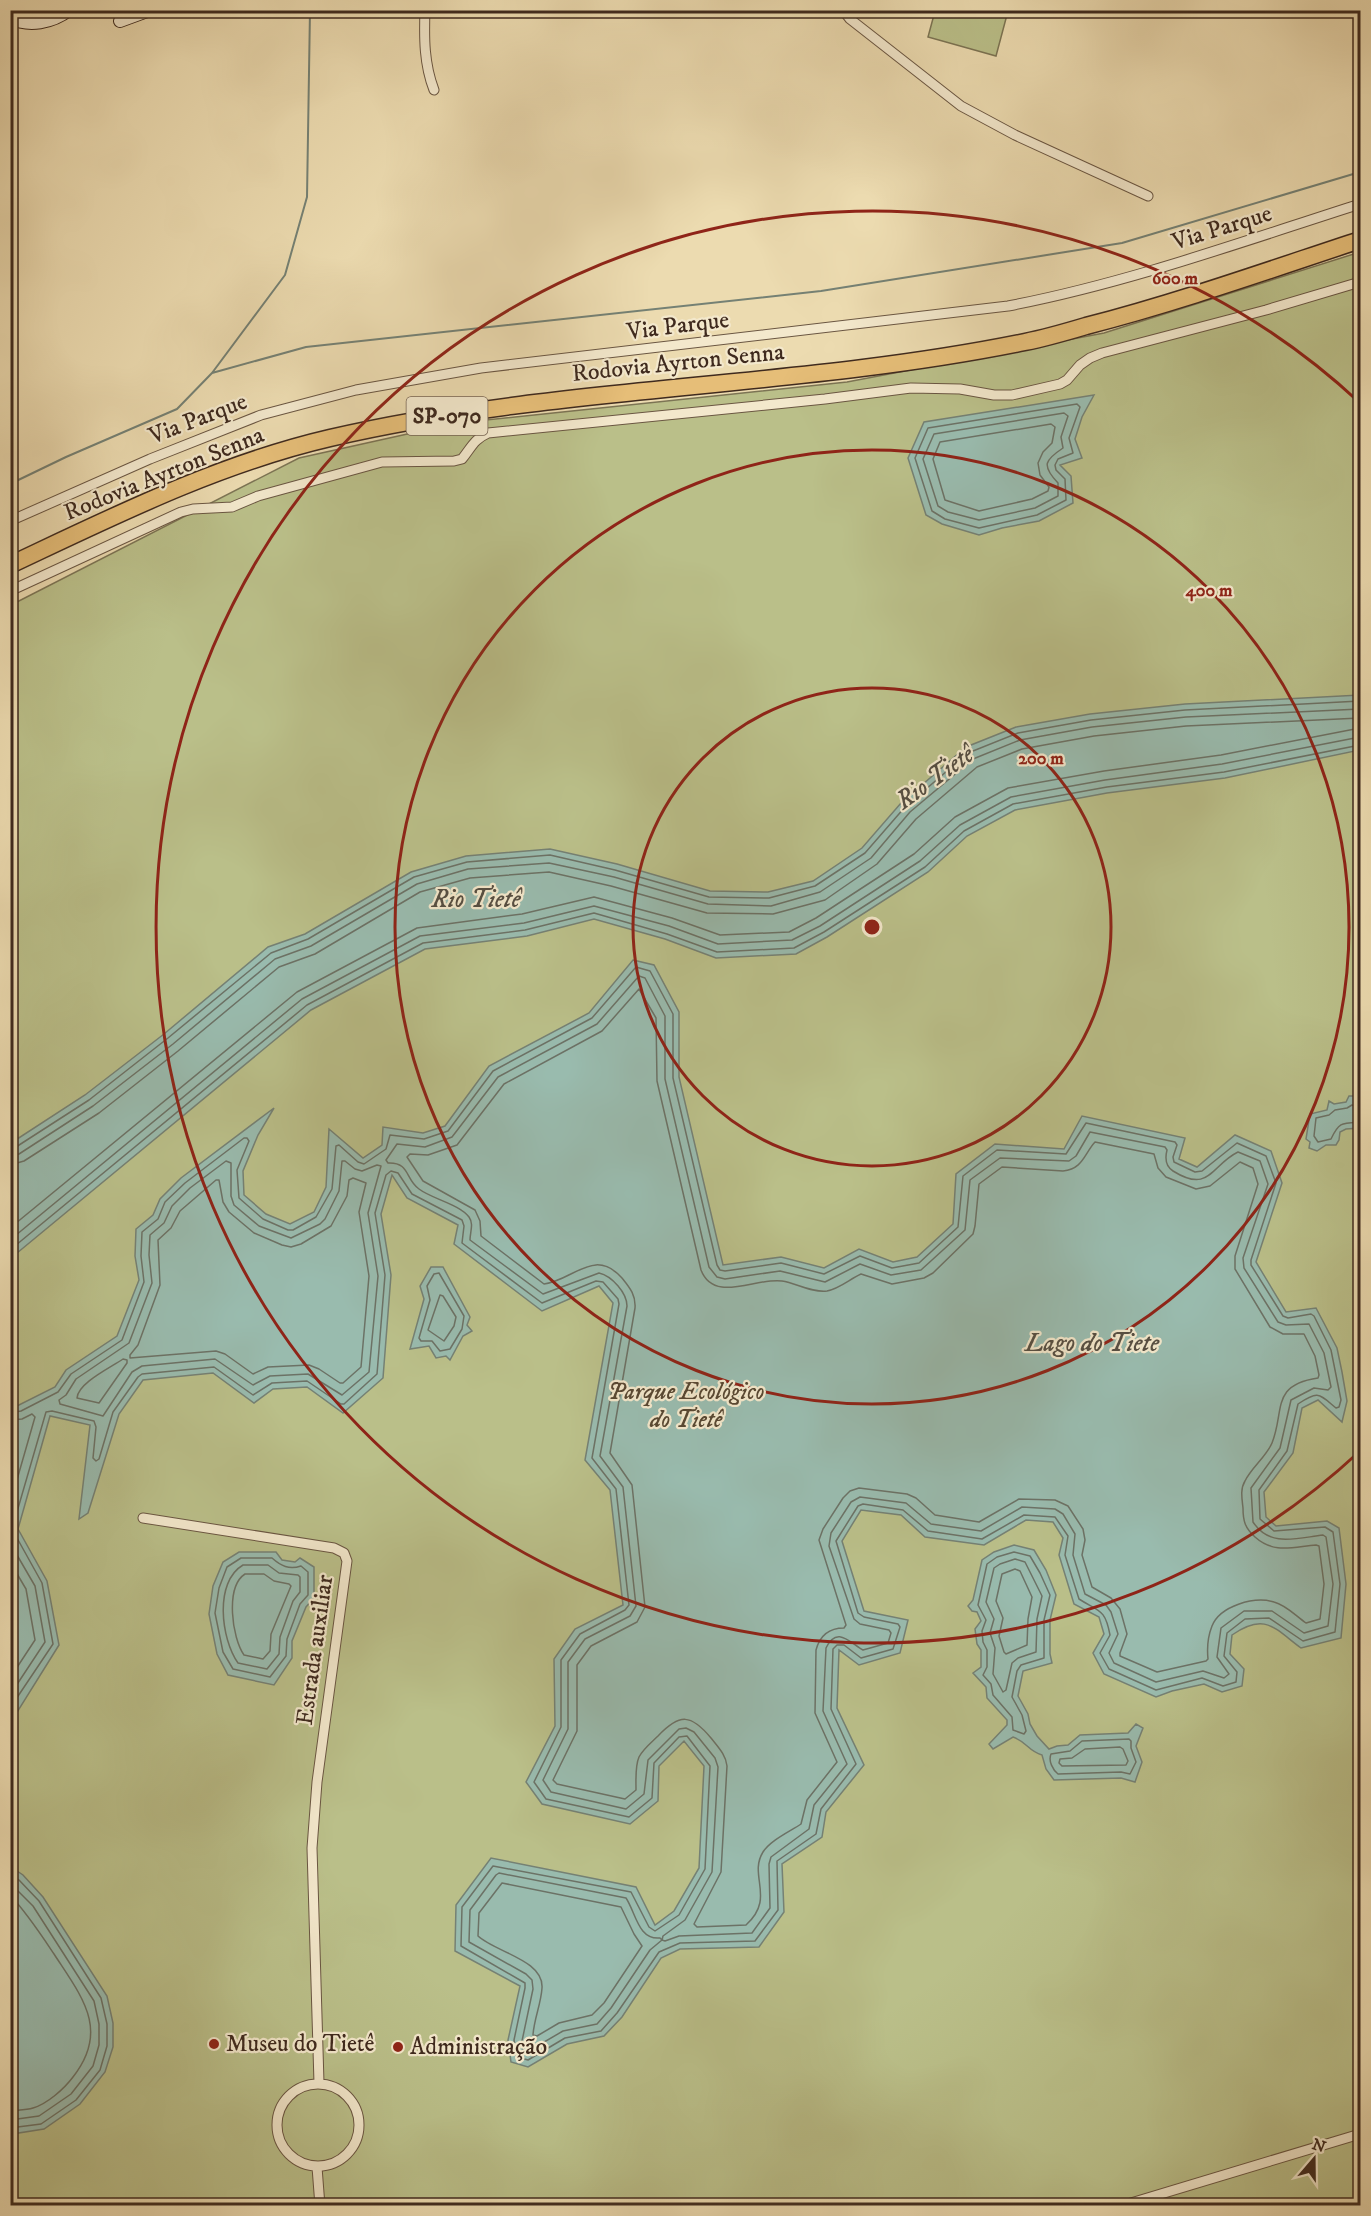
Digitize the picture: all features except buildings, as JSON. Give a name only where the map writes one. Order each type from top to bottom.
[{"type":"highway","name":"Rodovia Ayrton Senna","points":[[10,565],[126,510],[226,470],[327,439],[420,420],[536,403],[911,362],[1027,342],[1141,312],[1360,240]]},
{"type":"main road","points":[[10,18],[32,23],[50,20],[69,10]]},
{"type":"main road","points":[[127,10],[120,21],[150,10]]},
{"type":"street","points":[[425,10],[424,37],[427,71],[434,90]]},
{"type":"street","points":[[843,10],[850,19],[961,106],[1015,135],[1148,196]]},
{"type":"street","name":"Via Parque","points":[[10,521],[150,459],[250,419],[356,390],[481,368],[1008,306],[1063,296],[1360,204]]},
{"type":"street","points":[[10,591],[193,508],[232,507],[258,496],[382,462],[462,459],[471,444],[488,433],[803,402],[911,388],[951,388],[1012,396],[1060,384],[1067,380],[1080,365],[1102,353],[1266,310],[1360,282]]},
{"type":"street","name":"Estrada auxiliar","points":[[143,1518],[334,1548],[344,1553],[346,1562],[317,1782],[312,1848],[319,2084]]},
{"type":"street","points":[[319,2084],[338,2088],[352,2101],[360,2119],[360,2133],[354,2147],[345,2158],[332,2165],[317,2167],[292,2158],[283,2148],[276,2128],[280,2107],[286,2099],[301,2088],[319,2084]]},
{"type":"street","points":[[1121,2205],[1360,2134]]},
{"type":"street","points":[[317,2167],[320,2205]]},
{"type":"green space","points":[[935,11],[1008,11],[996,56],[928,37]]},
{"type":"green space","name":"Parque Ecológico do Tietê","points":[[1360,252],[1360,2205],[11,2206],[11,605],[299,458],[457,423],[847,382],[1104,333]]},
{"type":"water","points":[[1094,395],[1082,417],[1075,439],[1082,458],[1060,465],[1071,476],[1073,503],[1039,521],[979,535],[942,524],[926,515],[908,458],[924,422]]},
{"type":"water","name":"Rio Tietê","points":[[1360,695],[1360,750],[1225,778],[1107,793],[1015,810],[967,836],[928,872],[827,937],[796,954],[716,958],[665,939],[594,919],[527,936],[425,949],[311,1010],[11,1258],[11,1143],[85,1095],[164,1034],[268,947],[305,934],[411,872],[466,856],[550,849],[617,864],[710,891],[768,892],[813,881],[862,848],[901,803],[966,747],[1016,727],[1090,714],[1185,704]]},
{"type":"water","name":"Lago do Tiete","points":[[633,960],[654,965],[679,1012],[679,1077],[723,1265],[781,1257],[824,1268],[859,1249],[893,1262],[917,1257],[953,1224],[956,1174],[995,1144],[1064,1149],[1082,1116],[1185,1138],[1179,1159],[1197,1167],[1235,1135],[1271,1151],[1282,1183],[1256,1262],[1286,1312],[1316,1308],[1337,1348],[1347,1401],[1342,1422],[1318,1400],[1302,1408],[1293,1453],[1264,1492],[1266,1517],[1276,1526],[1327,1521],[1339,1528],[1346,1584],[1341,1638],[1301,1648],[1269,1625],[1261,1624],[1243,1628],[1232,1635],[1230,1654],[1244,1669],[1242,1686],[1222,1692],[1204,1684],[1156,1697],[1104,1674],[1093,1653],[1104,1634],[1099,1617],[1074,1604],[1059,1555],[1063,1538],[1053,1522],[1026,1520],[984,1545],[925,1537],[901,1515],[861,1510],[842,1541],[864,1611],[908,1620],[900,1653],[859,1665],[839,1650],[837,1708],[864,1765],[826,1812],[822,1837],[782,1864],[784,1912],[759,1947],[680,1949],[661,1958],[622,2017],[604,2036],[567,2044],[528,2067],[511,2062],[508,2040],[520,1986],[455,1951],[456,1905],[491,1858],[636,1887],[655,1925],[674,1911],[699,1868],[704,1766],[684,1741],[659,1766],[658,1801],[630,1824],[542,1804],[526,1782],[555,1726],[554,1659],[575,1629],[623,1605],[610,1490],[585,1460],[613,1303],[599,1286],[542,1311],[454,1244],[458,1225],[407,1198],[392,1175],[381,1214],[391,1275],[383,1378],[343,1413],[307,1387],[273,1389],[254,1403],[213,1373],[143,1380],[119,1414],[88,1513],[79,1519],[90,1425],[50,1416],[18,1529],[47,1581],[59,1645],[11,1722],[11,1407],[55,1387],[66,1370],[117,1336],[139,1280],[135,1256],[136,1229],[153,1215],[160,1199],[181,1178],[274,1108],[258,1135],[243,1171],[244,1195],[266,1214],[290,1224],[314,1212],[326,1187],[329,1129],[363,1158],[382,1145],[383,1127],[423,1133],[445,1126],[489,1066],[589,1013]]},
{"type":"water","points":[[1349,1096],[1354,1096],[1360,1103],[1360,1128],[1340,1132],[1336,1145],[1326,1145],[1317,1151],[1309,1148],[1310,1142],[1306,1139],[1310,1114],[1327,1110],[1329,1101],[1334,1104],[1346,1102]]},
{"type":"water","points":[[431,1267],[443,1267],[470,1317],[467,1325],[472,1331],[463,1336],[450,1360],[446,1356],[436,1358],[429,1346],[410,1349],[424,1299],[420,1286]]},
{"type":"water","points":[[1014,1545],[1034,1550],[1046,1570],[1056,1595],[1050,1620],[1052,1663],[1023,1671],[1018,1696],[1028,1714],[1030,1724],[1049,1749],[1068,1745],[1080,1735],[1128,1733],[1136,1724],[1143,1728],[1136,1746],[1142,1762],[1135,1782],[1121,1778],[1054,1780],[1046,1769],[1042,1755],[1018,1739],[1013,1737],[993,1749],[989,1744],[1007,1725],[1007,1720],[987,1698],[986,1687],[973,1673],[981,1667],[981,1650],[977,1644],[975,1629],[981,1621],[977,1612],[972,1611],[968,1606],[973,1600],[982,1560],[994,1552]]},
{"type":"water","points":[[239,1552],[276,1552],[282,1560],[295,1562],[300,1558],[314,1567],[314,1598],[306,1607],[292,1641],[292,1658],[274,1685],[228,1675],[217,1654],[209,1614],[213,1586],[223,1562]]},
{"type":"water","points":[[11,1867],[23,1875],[43,1897],[107,1996],[113,2023],[113,2047],[105,2072],[80,2104],[44,2129],[12,2134]]},
{"type":"waterway","points":[[10,484],[177,409],[212,373],[285,275],[307,197],[310,10]]},
{"type":"waterway","points":[[212,373],[306,347],[821,291],[1122,243],[1360,172]]},
{"type":"place","name":"Museu do Tietê","points":[[214,2044]]},
{"type":"place","name":"Administração","points":[[398,2047]]}]
